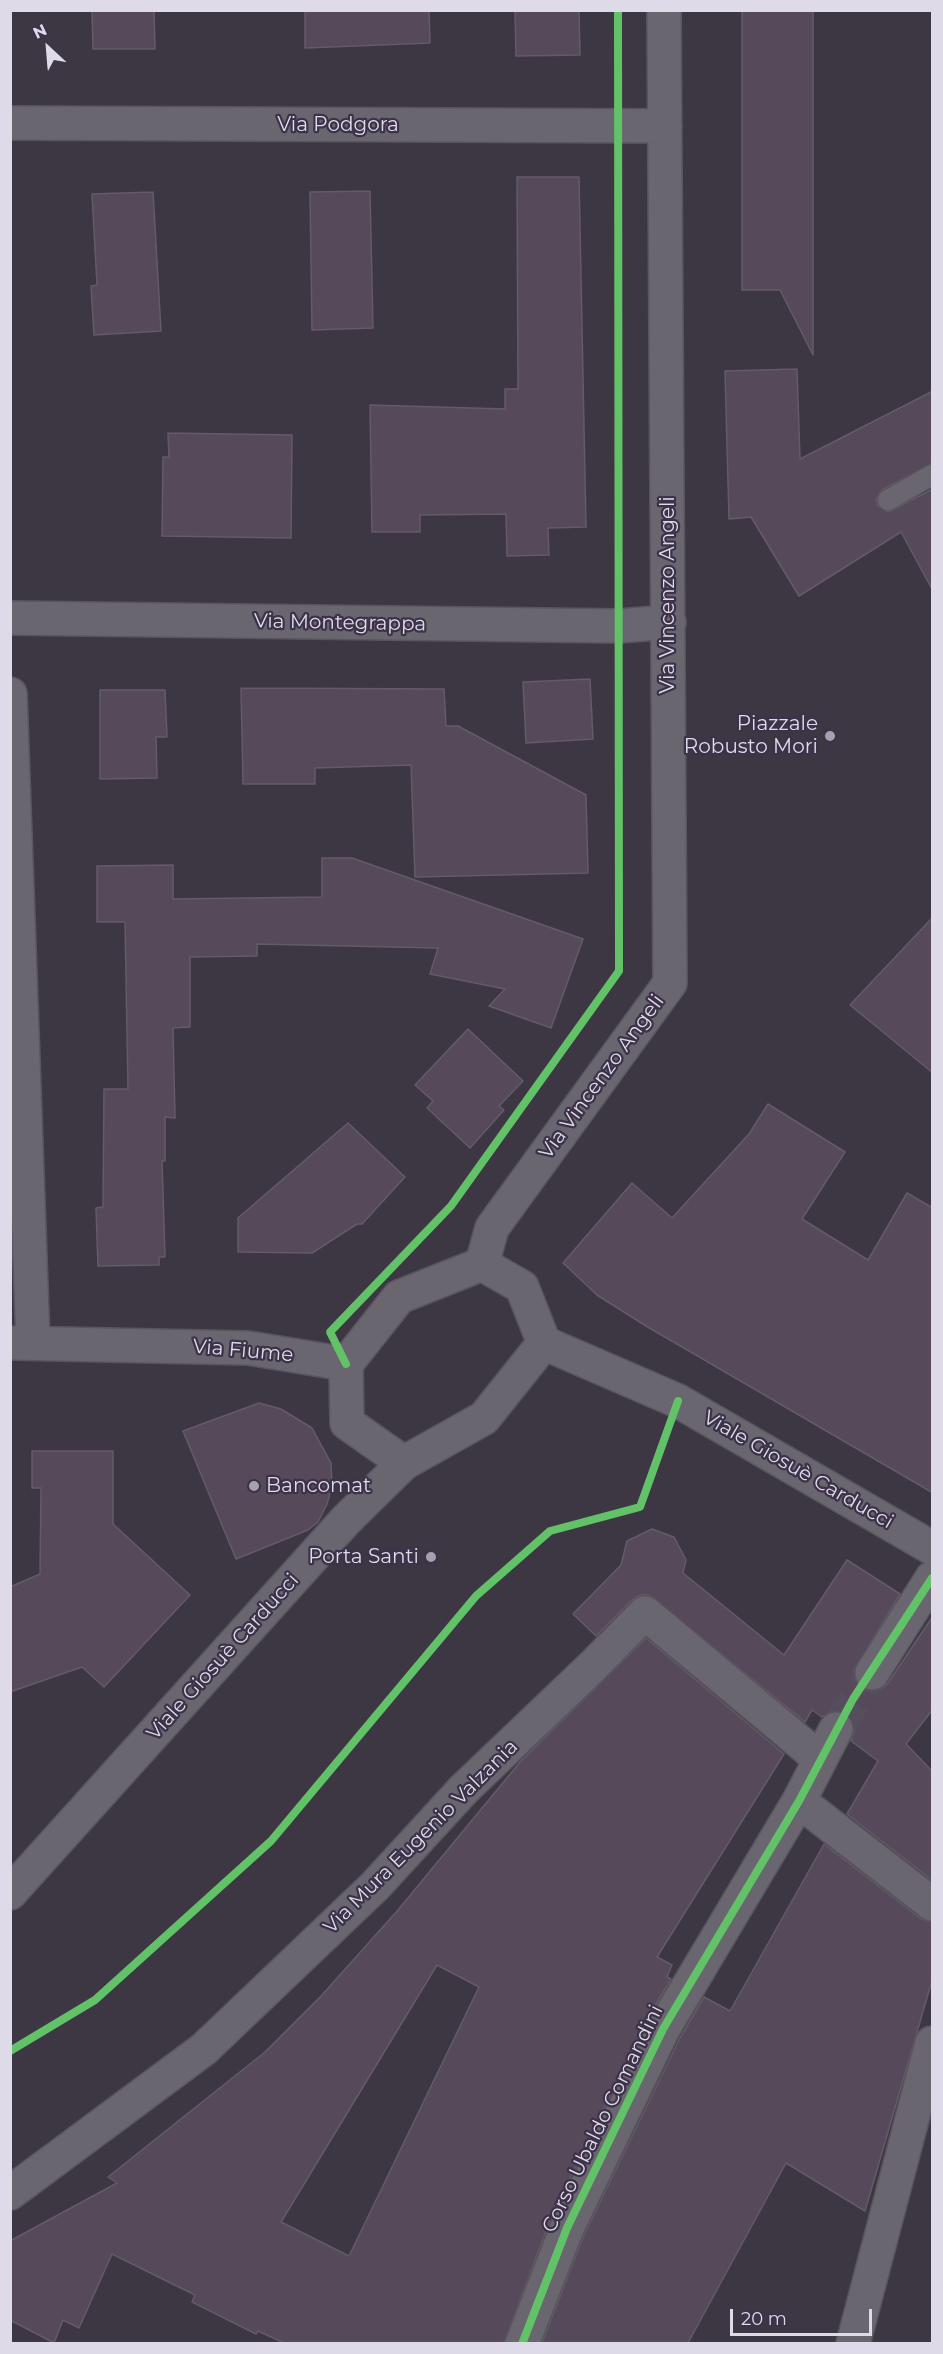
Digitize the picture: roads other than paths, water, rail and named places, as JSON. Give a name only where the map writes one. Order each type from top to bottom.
[{"type":"street","name":"Via Vincenzo Angeli","points":[[482,1264],[492,1228],[670,982],[664,10]]},
{"type":"street","name":"Via Podgora","points":[[10,123],[665,126]]},
{"type":"street","name":"Via Montegrappa","points":[[10,618],[619,626],[669,622]]},
{"type":"street","points":[[10,694],[22,1343]]},
{"type":"street","points":[[404,1463],[347,1423],[346,1364],[399,1297],[482,1264],[522,1287],[544,1343]]},
{"type":"street","name":"Via Fiume","points":[[22,1343],[248,1348],[346,1364]]},
{"type":"street","name":"Viale Giosuè Carducci","points":[[10,1893],[346,1520],[404,1463],[484,1418],[544,1343],[678,1401],[933,1548]]},
{"type":"street","points":[[872,1673],[933,1578]]},
{"type":"street","name":"Via Mura Eugenio Valzania","points":[[10,2193],[204,2049],[375,1886],[464,1789],[645,1613],[820,1759]]},
{"type":"street","name":"Corso Ubaldo Comandini","points":[[522,2343],[567,2228],[663,2029],[799,1801],[836,1729]]},
{"type":"street","points":[[799,1801],[933,1904]]},
{"type":"street","points":[[853,2343],[933,2043]]},
{"type":"lane","points":[[888,500],[933,475]]},
{"type":"tunnel","points":[[836,1729],[872,1673]]},
{"type":"place","name":"Piazzale Robusto Mori","points":[[830,736]]},
{"type":"place","name":"Bancomat","points":[[254,1486]]},
{"type":"place","name":"Porta Santi","points":[[431,1557]]}]
